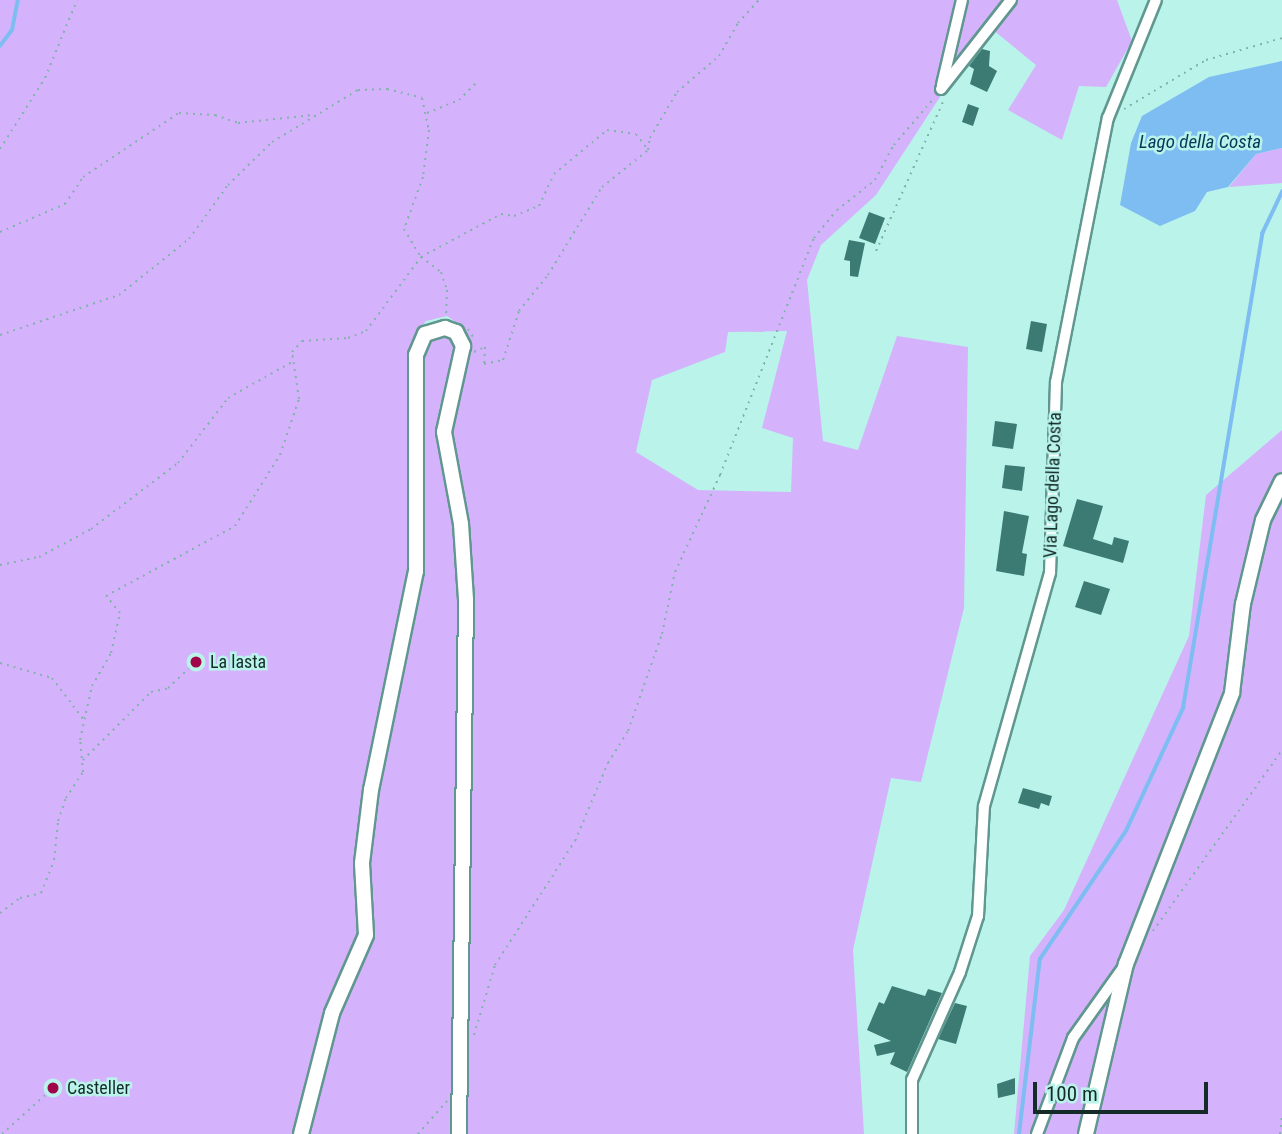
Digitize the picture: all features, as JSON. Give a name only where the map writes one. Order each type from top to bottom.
[{"type":"main road","points":[[301,1134],[332,1013],[366,935],[362,863],[371,790],[416,571],[416,355],[425,334],[445,328],[456,332],[463,346],[445,410],[444,432],[461,524],[466,600],[459,1134]]},
{"type":"main road","points":[[1086,1134],[1126,964],[1232,693],[1243,604],[1263,520],[1282,481]]},
{"type":"street","points":[[941,89],[962,0]]},
{"type":"street","points":[[941,89],[1011,0]]},
{"type":"street","name":"Via Lago della Costa","points":[[912,1134],[912,1080],[960,972],[978,916],[984,806],[1050,572],[1056,382],[1108,118],[1156,0]]},
{"type":"street","points":[[1037,1134],[1073,1038],[1126,964]]},
{"type":"path","points":[[0,149],[45,78],[77,0]]},
{"type":"path","points":[[445,328],[449,320],[473,330],[473,352],[485,347],[484,364],[503,360],[519,311],[548,275],[601,187],[648,150],[650,138],[677,92],[719,56],[738,23],[759,0]]},
{"type":"path","points":[[1108,118],[1206,60],[1282,38]]},
{"type":"path","points":[[426,113],[458,100],[477,82]]},
{"type":"path","points":[[0,335],[118,295],[188,239],[245,166],[316,114],[358,90],[387,89],[422,98],[426,113],[429,130],[424,177],[404,229],[421,257],[441,272],[447,290],[445,328]]},
{"type":"path","points":[[876,251],[945,105],[941,89]]},
{"type":"path","points":[[472,1041],[495,965],[575,841],[608,763],[628,731],[662,634],[675,572],[720,475],[814,238],[836,210],[875,180],[894,145],[941,89]]},
{"type":"path","points":[[0,232],[65,204],[83,177],[179,113],[215,115],[237,123],[316,114]]},
{"type":"path","points":[[0,913],[20,898],[41,893],[54,860],[58,821],[66,798],[83,772],[85,720],[92,686],[117,636],[120,613],[107,592],[157,571],[235,526],[280,454],[299,399],[292,352],[302,341],[348,338],[366,331],[421,257],[501,214],[514,216],[539,206],[554,174],[607,130],[636,134],[648,150]]},
{"type":"path","points":[[0,565],[38,557],[91,529],[178,463],[228,398],[293,362]]},
{"type":"path","points":[[82,761],[150,692],[168,688],[196,662]]},
{"type":"path","points":[[0,663],[52,678],[85,720]]},
{"type":"path","points":[[1150,936],[1282,750]]},
{"type":"path","points":[[2,1134],[53,1088]]},
{"type":"path","points":[[418,1134],[434,1116]]},
{"type":"path","points":[[1280,1134],[1282,1116]]},
{"type":"shaded area","points":[[0,0],[1117,0],[1132,41],[1106,87],[1079,86],[1062,140],[1008,110],[1036,65],[987,25],[876,195],[821,245],[807,280],[823,441],[858,450],[897,336],[968,347],[964,608],[921,782],[891,778],[853,950],[864,1134],[465,1134],[471,600],[450,432],[469,346],[460,325],[447,316],[426,321],[411,342],[409,570],[364,789],[355,863],[358,934],[325,1011],[293,1134],[0,1134]],"holes":[[[787,331],[762,428],[793,438],[791,492],[698,490],[636,452],[652,380],[725,352],[728,332]]]},
{"type":"shaded area","points":[[1282,148],[1282,183],[1229,187],[1256,154]]},
{"type":"shaded area","points":[[439,334],[454,342],[456,354],[439,409],[438,432],[455,525],[459,600],[452,1134],[308,1134],[339,1016],[373,936],[369,863],[378,791],[423,572],[423,355],[431,338]]},
{"type":"shaded area","points":[[1282,430],[1282,1134],[1014,1134],[1030,956],[1064,910],[1189,636],[1206,495]]},
{"type":"water","name":"Lago della Costa","points":[[1282,61],[1282,148],[1256,154],[1228,187],[1207,192],[1195,211],[1160,226],[1120,205],[1131,143],[1142,116],[1209,77]]},
{"type":"building","points":[[982,49],[990,51],[989,66],[997,71],[987,92],[970,84],[974,69],[969,66]]},
{"type":"building","points":[[968,104],[979,108],[973,126],[962,122]]},
{"type":"building","points":[[869,212],[885,218],[875,244],[859,238]]},
{"type":"building","points":[[849,240],[865,243],[858,277],[850,276],[850,261],[844,260]]},
{"type":"building","points":[[1031,321],[1047,324],[1042,352],[1026,349]]},
{"type":"building","points":[[995,421],[1017,424],[1013,449],[992,446]]},
{"type":"building","points":[[1005,465],[1025,467],[1022,491],[1002,488]]},
{"type":"building","points":[[1077,499],[1103,506],[1093,539],[1112,545],[1114,537],[1129,541],[1123,563],[1063,546]]},
{"type":"building","points":[[1004,511],[1029,516],[1022,553],[1027,554],[1024,576],[996,571]]},
{"type":"building","points":[[1084,581],[1110,589],[1101,615],[1075,607]]},
{"type":"building","points":[[1023,788],[1052,796],[1049,806],[1041,803],[1039,809],[1018,803]]},
{"type":"building","points":[[892,986],[925,996],[928,989],[942,993],[907,1072],[890,1064],[895,1052],[877,1056],[874,1045],[891,1041],[867,1030],[879,1002],[884,1004]]},
{"type":"building","points":[[955,1003],[967,1006],[956,1044],[938,1039]]},
{"type":"building","points":[[1015,1078],[1015,1094],[998,1098],[997,1084]]},
{"type":"waterway","points":[[0,46],[12,30],[18,0]]},
{"type":"waterway","points":[[1019,1134],[1040,959],[1126,831],[1183,708],[1262,234],[1282,192]]},
{"type":"place","name":"La lasta","points":[[196,662]]},
{"type":"place","name":"Casteller","points":[[53,1088]]}]
